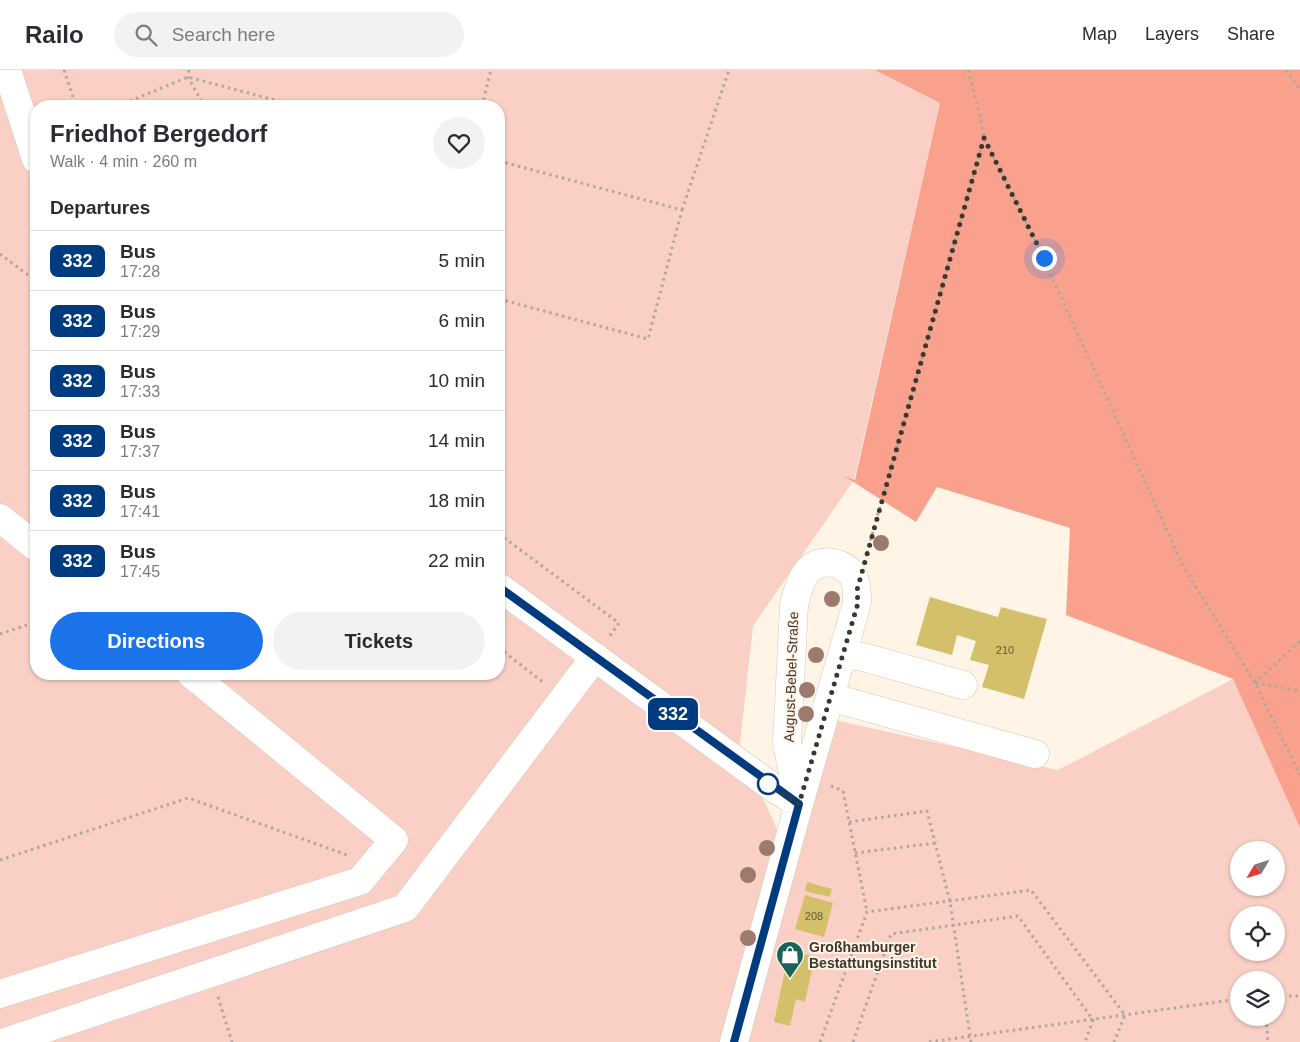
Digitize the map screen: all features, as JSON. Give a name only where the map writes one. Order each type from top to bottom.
[{"type":"street","points":[[7,70],[30,141]]},
{"type":"street","points":[[0,518],[30,542]]},
{"type":"street","name":"August-Bebel-Straße","points":[[734,1042],[799,804],[858,603],[857,590],[852,576],[843,567],[832,562],[822,562],[811,567],[805,576],[794,605],[787,743],[799,804]]},
{"type":"street","points":[[505,590],[799,804]]},
{"type":"street","points":[[843,654],[863,657],[963,686]]},
{"type":"street","points":[[5,1042],[405,908],[595,657]]},
{"type":"street","points":[[0,994],[360,881],[394,840],[198,680]]},
{"type":"street","points":[[830,697],[1035,754]]},
{"type":"path","points":[[64,70],[74,100]]},
{"type":"path","points":[[190,70],[188,77],[201,100]]},
{"type":"path","points":[[484,100],[491,70]]},
{"type":"path","points":[[505,301],[648,338],[682,210],[729,70]]},
{"type":"path","points":[[968,70],[984,138],[1035,240],[1183,566],[1255,683],[1300,775]]},
{"type":"path","points":[[1286,70],[1300,89]]},
{"type":"path","points":[[132,100],[188,77],[274,100]]},
{"type":"path","points":[[857,590],[984,138]]},
{"type":"path","points":[[505,163],[682,210]]},
{"type":"path","points":[[0,254],[30,276]]},
{"type":"path","points":[[505,538],[619,623],[595,657]]},
{"type":"path","points":[[0,634],[30,624]]},
{"type":"path","points":[[1255,683],[1300,641]]},
{"type":"path","points":[[505,653],[564,698]]},
{"type":"path","points":[[1255,683],[1300,691]]},
{"type":"path","points":[[807,777],[843,791],[867,912],[820,1042]]},
{"type":"path","points":[[0,860],[188,798],[374,864]]},
{"type":"path","points":[[849,822],[927,811],[950,902],[970,1040]]},
{"type":"path","points":[[855,852],[936,843]]},
{"type":"path","points":[[867,912],[1031,890],[1124,1015]]},
{"type":"path","points":[[853,1042],[891,934],[1018,916],[1093,1020]]},
{"type":"path","points":[[211,973],[232,1042]]},
{"type":"path","points":[[1285,996],[1300,996]]},
{"type":"path","points":[[929,1042],[970,1040],[1230,1000]]},
{"type":"path","points":[[1114,1042],[1124,1015]]},
{"type":"path","points":[[1085,1042],[1093,1020]]},
{"type":"path","points":[[1267,1026],[1268,1042]]},
{"type":"shaded area","points":[[0,70],[875,70],[940,103],[854,480],[753,626],[738,761],[762,798],[780,838],[722,1042],[0,1042]]},
{"type":"shaded area","points":[[875,70],[1300,70],[1300,828],[1233,679],[1066,615],[1070,528],[937,487],[916,522],[844,476],[855,480],[940,103]]},
{"type":"shaded area","points":[[1233,679],[1300,828],[1300,1042],[745,1042],[835,720],[1058,770]]},
{"type":"building","points":[[930,597],[998,617],[1001,607],[1047,619],[1024,699],[982,687],[989,665],[970,660],[976,641],[957,635],[952,655],[916,645]]},
{"type":"building","points":[[807,882],[832,889],[830,897],[805,891]]},
{"type":"building","points":[[805,895],[833,903],[824,937],[795,929]]},
{"type":"building","points":[[789,951],[820,958],[817,970],[812,969],[805,1002],[796,999],[790,1026],[774,1022]]},
{"type":"bus line","name":"332","points":[[505,591],[768,784],[799,804],[734,1042]]},
{"type":"place","name":"Großhamburger Bestattungsinstitut","points":[[790,979]]},
{"type":"route","points":[[768,784],[799,804],[858,603],[857,590],[984,138],[1044,258]]}]
